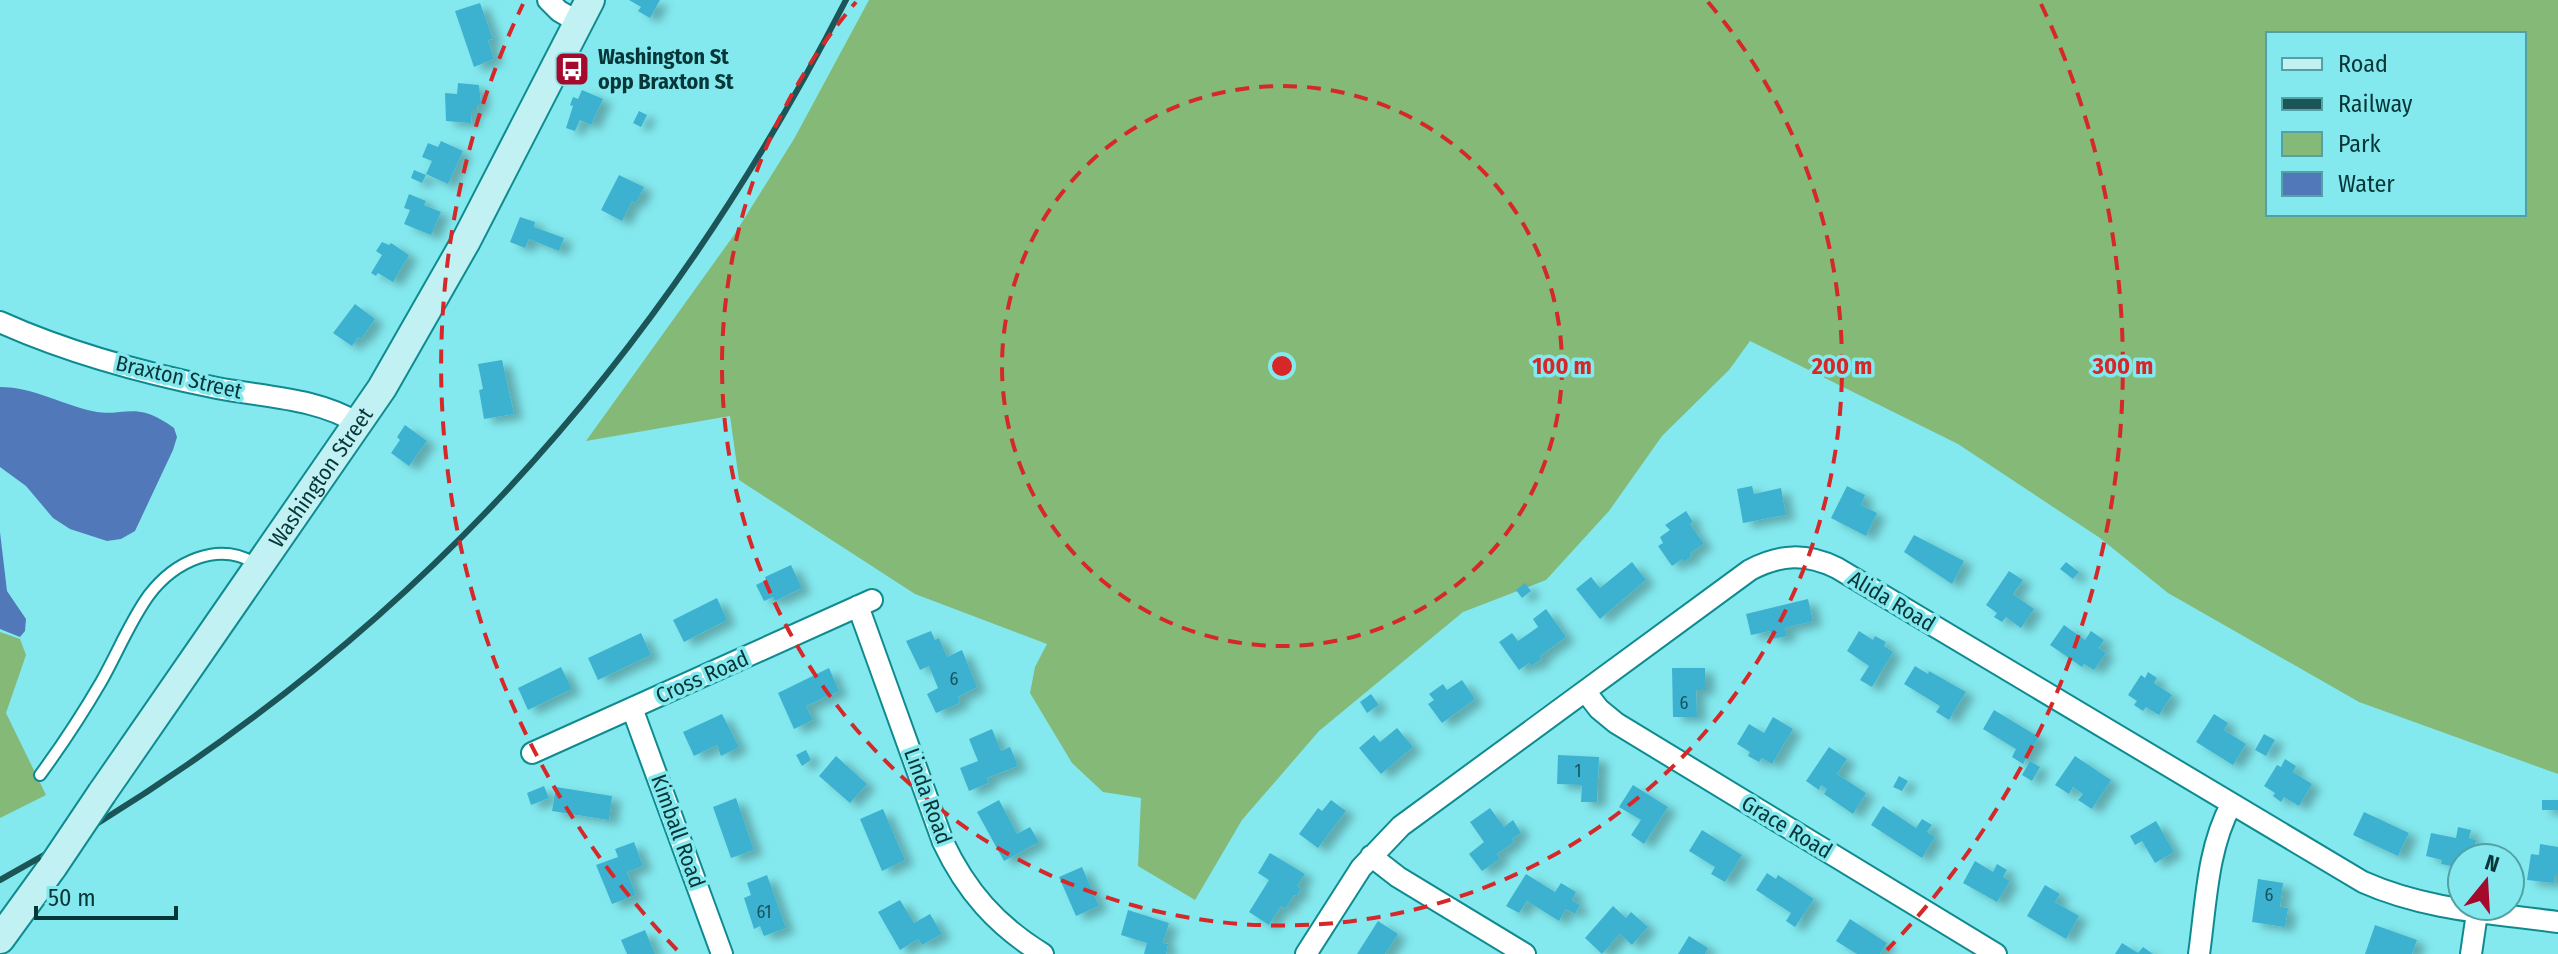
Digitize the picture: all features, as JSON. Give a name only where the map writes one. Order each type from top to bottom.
[{"type":"main road","name":"Washington Street","points":[[0,939],[359,424],[461,252],[584,11]]},
{"type":"street","name":"Washington Street","points":[[548,0],[559,11],[584,11]]},
{"type":"street","name":"Braxton Street","points":[[0,322],[113,363],[191,382],[322,407],[359,424]]},
{"type":"street","name":"Alida Road","points":[[1306,954],[1343,893],[1371,856],[1412,818],[1750,570],[1780,558],[1809,557],[1837,568],[2344,871],[2381,890],[2446,908]]},
{"type":"street","name":"Cross Road","points":[[532,753],[865,603]]},
{"type":"street","name":"Linda Road","points":[[865,603],[943,842],[957,870],[982,906],[1016,937],[1043,954]]},
{"type":"street","name":"Grace Road","points":[[1585,691],[1599,709],[1616,723],[1996,954]]},
{"type":"street","name":"Kimball Road","points":[[632,708],[722,954]]},
{"type":"street","points":[[2199,954],[2215,846],[2221,824],[2231,805]]},
{"type":"street","points":[[1371,856],[1398,877],[1525,954]]},
{"type":"street","name":"Alida Road","points":[[2526,918],[2558,922]]},
{"type":"street","points":[[2471,954],[2476,922]]},
{"type":"lane","points":[[40,775],[99,685],[147,599],[163,579],[191,562],[223,552],[242,556],[260,567]]},
{"type":"green space","points":[[869,0],[2558,0],[2558,774],[2359,702],[2168,593],[2100,538],[1958,444],[1750,341],[1729,370],[1662,436],[1609,511],[1546,580],[1463,612],[1319,731],[1242,820],[1195,900],[1138,866],[1141,798],[1103,792],[1072,763],[1030,693],[1035,667],[1047,644],[915,594],[739,480],[730,416],[586,441],[734,235],[794,139]]},
{"type":"green space","points":[[0,632],[20,639],[26,655],[6,713],[46,795],[0,818]]},
{"type":"water","points":[[0,387],[37,393],[97,412],[146,413],[174,428],[177,437],[173,450],[135,531],[121,539],[107,541],[70,529],[53,518],[26,486],[0,467]]},
{"type":"water","points":[[0,532],[7,591],[26,619],[25,631],[20,637],[0,629]]},
{"type":"building","points":[[629,0],[660,0],[650,18],[638,11],[641,7]]},
{"type":"building","points":[[480,3],[493,39],[488,40],[494,59],[474,67],[455,11]]},
{"type":"building","points":[[458,83],[479,85],[481,104],[478,104],[477,110],[472,110],[471,123],[446,121],[445,93],[457,94]]},
{"type":"building","points":[[582,90],[603,99],[591,125],[580,120],[575,131],[566,128],[573,97],[578,99]]},
{"type":"building","points":[[639,111],[647,115],[641,127],[633,123]]},
{"type":"building","points":[[441,141],[463,151],[448,184],[426,174],[432,161],[422,157],[428,143],[438,147]]},
{"type":"building","points":[[414,170],[426,175],[422,183],[411,178]]},
{"type":"building","points":[[619,175],[644,187],[636,203],[632,201],[622,221],[601,210]]},
{"type":"building","points":[[409,194],[441,212],[431,235],[404,224],[410,210],[404,208]]},
{"type":"building","points":[[520,217],[535,222],[534,227],[564,238],[559,251],[529,239],[525,248],[510,242]]},
{"type":"building","points":[[382,242],[391,243],[409,255],[393,282],[378,273],[376,276],[371,273],[382,255],[376,251]]},
{"type":"building","points":[[355,304],[375,319],[352,346],[333,333]]},
{"type":"building","points":[[502,360],[514,414],[484,419],[478,364]]},
{"type":"building","points":[[405,425],[427,441],[409,466],[391,453]]},
{"type":"building","points":[[1752,486],[1754,494],[1781,488],[1786,515],[1743,523],[1737,489]]},
{"type":"building","points":[[1847,486],[1865,495],[1861,505],[1877,513],[1866,536],[1831,518]]},
{"type":"building","points":[[1686,511],[1693,522],[1690,524],[1704,544],[1690,553],[1692,556],[1684,562],[1682,559],[1672,566],[1658,546],[1663,543],[1660,537],[1670,530],[1665,525]]},
{"type":"building","points":[[1914,535],[1964,561],[1952,584],[1904,552]]},
{"type":"building","points":[[1632,562],[1646,580],[1600,619],[1576,589],[1591,577],[1600,588]]},
{"type":"building","points":[[2066,562],[2079,572],[2073,579],[2060,569]]},
{"type":"building","points":[[791,565],[802,588],[775,601],[773,597],[764,601],[756,585],[766,580],[765,577]]},
{"type":"building","points":[[2009,571],[2023,580],[2013,594],[2034,609],[2021,628],[2006,617],[2002,622],[1994,617],[1997,613],[1986,605]]},
{"type":"building","points":[[1525,583],[1531,591],[1522,598],[1516,590]]},
{"type":"building","points":[[717,598],[727,620],[684,642],[673,620]]},
{"type":"building","points":[[1808,599],[1813,621],[1785,628],[1787,636],[1772,639],[1770,631],[1751,635],[1746,614]]},
{"type":"building","points":[[1546,609],[1566,637],[1540,656],[1542,659],[1519,670],[1499,642],[1512,633],[1518,641],[1538,627],[1533,619]]},
{"type":"building","points":[[2064,625],[2085,640],[2091,631],[2104,640],[2099,648],[2106,653],[2094,670],[2084,664],[2082,667],[2050,645]]},
{"type":"building","points":[[931,631],[935,640],[939,638],[947,657],[962,650],[977,687],[958,697],[960,703],[936,713],[927,694],[938,688],[929,666],[920,670],[906,641]]},
{"type":"building","points":[[1859,631],[1873,640],[1875,636],[1886,642],[1884,646],[1893,652],[1872,687],[1860,680],[1869,666],[1847,651]]},
{"type":"building","points":[[641,633],[651,655],[598,680],[588,658]]},
{"type":"building","points":[[1915,666],[1966,692],[1949,720],[1936,712],[1940,706],[1904,684]]},
{"type":"building","points":[[561,667],[572,689],[528,710],[518,688]]},
{"type":"building","points":[[829,668],[839,691],[806,706],[813,720],[794,729],[778,693]]},
{"type":"building","points":[[1672,668],[1705,668],[1706,690],[1696,690],[1697,717],[1673,717]]},
{"type":"building","points":[[2148,672],[2157,678],[2154,683],[2172,695],[2159,715],[2146,707],[2143,711],[2134,705],[2137,701],[2128,695],[2141,675],[2145,678]]},
{"type":"building","points":[[1462,680],[1475,699],[1442,723],[1428,704],[1434,700],[1429,694],[1443,684],[1447,690]]},
{"type":"building","points":[[1371,694],[1379,705],[1367,713],[1360,702]]},
{"type":"building","points":[[1994,710],[2039,737],[2023,764],[2012,757],[2016,749],[1983,729]]},
{"type":"building","points":[[722,714],[739,747],[721,756],[717,745],[694,756],[683,732]]},
{"type":"building","points":[[2214,714],[2228,723],[2224,730],[2246,744],[2233,765],[2196,742]]},
{"type":"building","points":[[1773,717],[1793,729],[1772,764],[1762,758],[1759,762],[1737,744],[1749,724],[1764,733]]},
{"type":"building","points":[[1397,728],[1413,747],[1381,774],[1359,748],[1374,735],[1380,742]]},
{"type":"building","points":[[992,729],[1001,751],[1010,747],[1018,766],[987,778],[989,783],[969,791],[960,768],[978,761],[969,739]]},
{"type":"building","points":[[2264,734],[2275,740],[2266,756],[2255,750]]},
{"type":"building","points":[[1829,747],[1847,759],[1837,774],[1866,793],[1853,814],[1824,794],[1827,789],[1821,785],[1819,790],[1806,781]]},
{"type":"building","points":[[806,750],[811,760],[802,766],[796,755]]},
{"type":"building","points":[[1558,755],[1599,757],[1597,802],[1581,802],[1582,785],[1557,784]]},
{"type":"building","points":[[836,756],[867,784],[850,803],[819,776]]},
{"type":"building","points":[[2075,756],[2111,780],[2092,809],[2078,800],[2083,794],[2073,787],[2069,794],[2055,785]]},
{"type":"building","points":[[2285,759],[2296,766],[2293,772],[2312,784],[2299,806],[2284,797],[2281,802],[2273,796],[2275,793],[2264,786],[2277,765],[2281,767]]},
{"type":"building","points":[[2030,761],[2040,767],[2032,781],[2022,775]]},
{"type":"building","points":[[1899,776],[1908,781],[1902,791],[1893,787]]},
{"type":"building","points":[[1633,785],[1668,807],[1644,844],[1631,835],[1641,820],[1619,807]]},
{"type":"building","points":[[544,786],[549,798],[531,805],[527,793]]},
{"type":"building","points":[[556,787],[612,796],[609,820],[552,811]]},
{"type":"building","points":[[736,798],[754,850],[731,858],[713,807]]},
{"type":"building","points":[[999,800],[1017,834],[1030,827],[1039,842],[1004,861],[977,812]]},
{"type":"building","points":[[1331,800],[1346,811],[1318,848],[1299,834],[1318,808],[1322,811]]},
{"type":"building","points":[[2542,800],[2558,800],[2558,810],[2542,810]]},
{"type":"building","points":[[1883,806],[1916,828],[1922,819],[1932,825],[1927,832],[1935,837],[1922,858],[1871,825]]},
{"type":"building","points":[[1490,808],[1504,827],[1513,820],[1521,833],[1497,854],[1500,859],[1482,871],[1469,854],[1484,842],[1470,822]]},
{"type":"building","points":[[883,809],[905,860],[882,871],[860,819]]},
{"type":"building","points":[[2364,812],[2409,833],[2398,856],[2353,835]]},
{"type":"building","points":[[2156,821],[2174,852],[2155,863],[2142,841],[2135,845],[2130,836]]},
{"type":"building","points":[[2458,827],[2471,830],[2469,838],[2476,840],[2446,842],[2446,865],[2441,864],[2442,860],[2426,856],[2431,833],[2456,838]]},
{"type":"building","points":[[1702,830],[1742,855],[1725,882],[1711,874],[1715,867],[1689,851]]},
{"type":"building","points":[[634,842],[643,866],[627,872],[636,895],[612,904],[596,865],[618,857],[615,849]]},
{"type":"building","points":[[2540,844],[2558,847],[2558,874],[2555,874],[2554,883],[2527,880],[2531,854],[2539,855]]},
{"type":"building","points":[[1270,853],[1305,874],[1297,886],[1301,889],[1297,896],[1294,895],[1285,909],[1281,906],[1269,925],[1249,912],[1269,880],[1258,873]]},
{"type":"building","points":[[1975,861],[1993,872],[1997,864],[2007,870],[2003,877],[2010,881],[1997,902],[1963,883]]},
{"type":"building","points":[[1082,867],[1099,906],[1076,916],[1059,877]]},
{"type":"building","points":[[1767,873],[1776,879],[1778,875],[1814,899],[1795,927],[1786,921],[1791,913],[1756,890]]},
{"type":"building","points":[[1526,874],[1555,892],[1561,883],[1576,892],[1572,900],[1580,905],[1575,914],[1566,909],[1559,921],[1527,901],[1519,913],[1506,906]]},
{"type":"building","points":[[767,875],[786,928],[764,936],[760,926],[754,929],[744,898],[751,895],[747,883]]},
{"type":"building","points":[[2258,879],[2283,883],[2280,907],[2288,908],[2285,927],[2252,922]]},
{"type":"building","points":[[2045,885],[2060,894],[2055,902],[2079,916],[2066,939],[2027,916]]},
{"type":"building","points":[[900,900],[914,923],[930,914],[942,934],[922,945],[918,939],[900,950],[878,912]]},
{"type":"building","points":[[1613,906],[1626,918],[1631,912],[1648,927],[1632,945],[1620,934],[1602,954],[1585,938]]},
{"type":"building","points":[[1128,910],[1169,923],[1163,943],[1168,944],[1166,954],[1144,954],[1147,943],[1121,935]]},
{"type":"building","points":[[1850,919],[1887,943],[1880,954],[1857,954],[1836,941]]},
{"type":"building","points":[[1378,921],[1398,934],[1385,954],[1357,954]]},
{"type":"building","points":[[2375,925],[2417,940],[2412,954],[2365,954]]},
{"type":"building","points":[[645,930],[655,954],[627,954],[621,940]]},
{"type":"building","points":[[1689,936],[1708,948],[1705,954],[1678,954]]},
{"type":"building","points":[[2122,943],[2138,953],[2143,947],[2153,954],[2115,954]]},
{"type":"railway","points":[[0,880],[138,798],[265,709],[383,611],[492,506],[592,393],[684,271],[768,140],[846,0]]},
{"type":"place","name":"Washington St opp Braxton St","points":[[572,69]]}]
